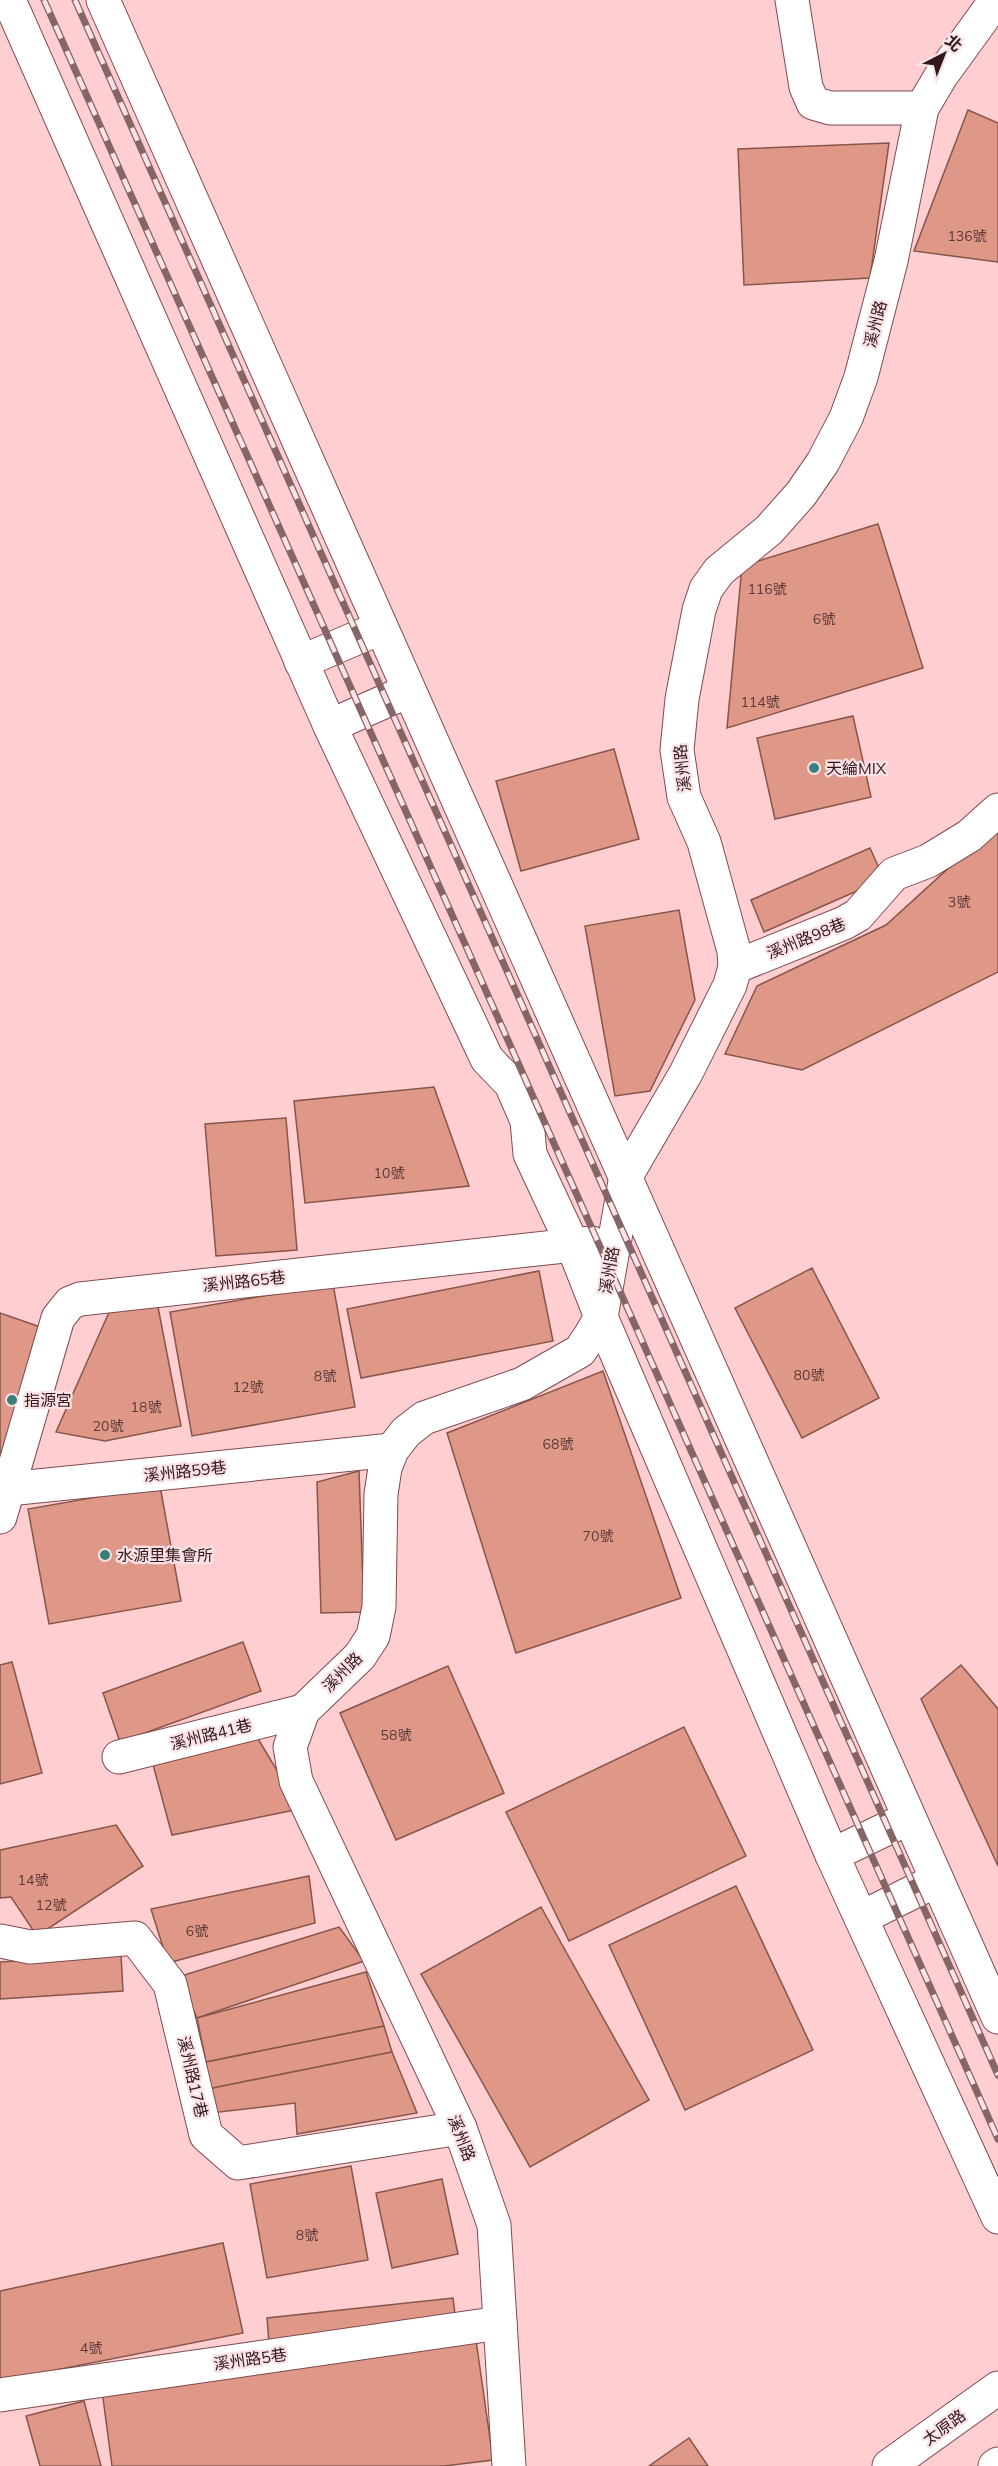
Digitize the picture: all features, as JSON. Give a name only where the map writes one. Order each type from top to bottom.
[{"type":"street","points":[[9,0],[330,726],[487,1059],[511,1084],[527,1121],[530,1154],[573,1246],[601,1317],[832,1855],[998,2217]]},
{"type":"street","points":[[103,0],[998,2017]]},
{"type":"street","points":[[792,0],[806,87],[813,103],[830,108],[922,108]]},
{"type":"street","name":"溪州路","points":[[509,2466],[494,2225],[460,2128],[296,1781],[290,1747],[303,1711],[360,1656],[373,1636],[380,1607],[381,1494],[385,1468],[392,1450],[406,1432],[424,1418],[522,1384],[562,1363],[580,1351],[601,1317],[626,1176],[686,1073],[730,985],[735,967],[734,951],[704,842],[684,797],[677,750],[682,699],[699,610],[706,589],[719,571],[769,530],[801,494],[823,462],[846,418],[861,377],[891,261],[922,108],[941,76],[996,0]]},
{"type":"street","points":[[301,662],[380,628]]},
{"type":"street","points":[[330,726],[408,691]]},
{"type":"street","name":"溪州路98巷","points":[[735,967],[844,923],[858,915],[894,874],[928,861],[969,836],[998,810]]},
{"type":"street","name":"溪州路65巷","points":[[4,1503],[58,1318],[70,1303],[80,1299],[573,1246],[614,1239]]},
{"type":"street","name":"溪州路59巷","points":[[4,1503],[392,1450]]},
{"type":"street","name":"溪州路41巷","points":[[119,1757],[303,1711]]},
{"type":"street","points":[[832,1855],[909,1818]]},
{"type":"street","points":[[861,1918],[938,1880]]},
{"type":"street","name":"溪州路17巷","points":[[0,1941],[30,1947],[135,1938],[170,1984],[206,2134],[238,2163],[460,2128]]},
{"type":"street","name":"溪州路5巷","points":[[0,2395],[500,2323]]},
{"type":"street","name":"太原路","points":[[901,2463],[998,2388]]},
{"type":"building","points":[[968,110],[998,123],[998,262],[914,251]]},
{"type":"building","points":[[889,143],[870,278],[744,285],[738,149]]},
{"type":"building","points":[[878,524],[923,668],[727,728],[742,566]]},
{"type":"building","name":"天綸MIX","points":[[853,716],[871,797],[775,819],[757,738]]},
{"type":"building","points":[[614,749],[639,839],[521,871],[496,781]]},
{"type":"building","points":[[998,823],[998,972],[802,1070],[725,1054],[757,986],[886,925]]},
{"type":"building","points":[[870,848],[884,879],[764,932],[751,900]]},
{"type":"building","points":[[679,910],[695,1000],[650,1091],[615,1096],[585,926]]},
{"type":"building","points":[[434,1087],[469,1186],[305,1203],[294,1101]]},
{"type":"building","points":[[286,1118],[297,1250],[216,1256],[205,1124]]},
{"type":"building","points":[[812,1268],[879,1398],[802,1438],[735,1308]]},
{"type":"building","points":[[539,1271],[553,1341],[361,1378],[347,1309]]},
{"type":"building","points":[[333,1284],[355,1407],[192,1436],[170,1312]]},
{"type":"building","points":[[114,1301],[158,1307],[181,1426],[105,1441],[56,1432]]},
{"type":"building","name":"指源宮","points":[[0,1313],[49,1330],[0,1471]]},
{"type":"building","points":[[603,1371],[681,1598],[516,1653],[447,1433]]},
{"type":"building","points":[[359,1471],[364,1612],[321,1613],[317,1482]]},
{"type":"building","name":"水源里集會所","points":[[160,1486],[181,1601],[49,1624],[28,1509]]},
{"type":"building","points":[[243,1642],[261,1691],[120,1742],[103,1693]]},
{"type":"building","points":[[12,1662],[42,1773],[0,1784],[0,1665]]},
{"type":"building","points":[[961,1665],[998,1709],[998,1866],[921,1699]]},
{"type":"building","points":[[448,1666],[504,1793],[396,1840],[340,1713]]},
{"type":"building","points":[[684,1727],[746,1856],[569,1941],[506,1812]]},
{"type":"building","points":[[257,1737],[300,1809],[172,1835],[151,1757]]},
{"type":"building","points":[[116,1825],[143,1866],[37,1936],[11,1897],[0,1898],[0,1850]]},
{"type":"building","points":[[309,1876],[315,1923],[168,1963],[151,1909]]},
{"type":"building","points":[[736,1886],[813,2050],[685,2110],[609,1945]]},
{"type":"building","points":[[541,1907],[649,2100],[530,2167],[421,1974]]},
{"type":"building","points":[[339,1927],[364,1961],[197,2018],[178,1977]]},
{"type":"building","points":[[121,1955],[123,1991],[0,1999],[0,1962]]},
{"type":"building","points":[[366,1972],[384,2026],[206,2062],[197,2018]]},
{"type":"building","points":[[384,2026],[392,2052],[208,2089],[206,2062]]},
{"type":"building","points":[[392,2052],[417,2113],[297,2134],[295,2103],[211,2113],[208,2089]]},
{"type":"building","points":[[351,2166],[368,2260],[267,2278],[250,2184]]},
{"type":"building","points":[[442,2179],[458,2254],[392,2268],[376,2193]]},
{"type":"building","points":[[223,2243],[243,2333],[0,2381],[0,2291]]},
{"type":"building","points":[[453,2298],[456,2323],[269,2343],[267,2318]]},
{"type":"building","points":[[475,2333],[493,2460],[444,2466],[112,2466],[101,2383]]},
{"type":"building","points":[[84,2401],[101,2466],[40,2466],[26,2416]]},
{"type":"building","points":[[689,2438],[708,2466],[649,2466]]},
{"type":"railway","points":[[44,0],[998,2139]]},
{"type":"railway","points":[[75,0],[998,2075]]},
{"type":"place","name":"天綸MIX","points":[[814,768]]},
{"type":"place","name":"指源宮","points":[[12,1400]]},
{"type":"place","name":"水源里集會所","points":[[105,1555]]}]
